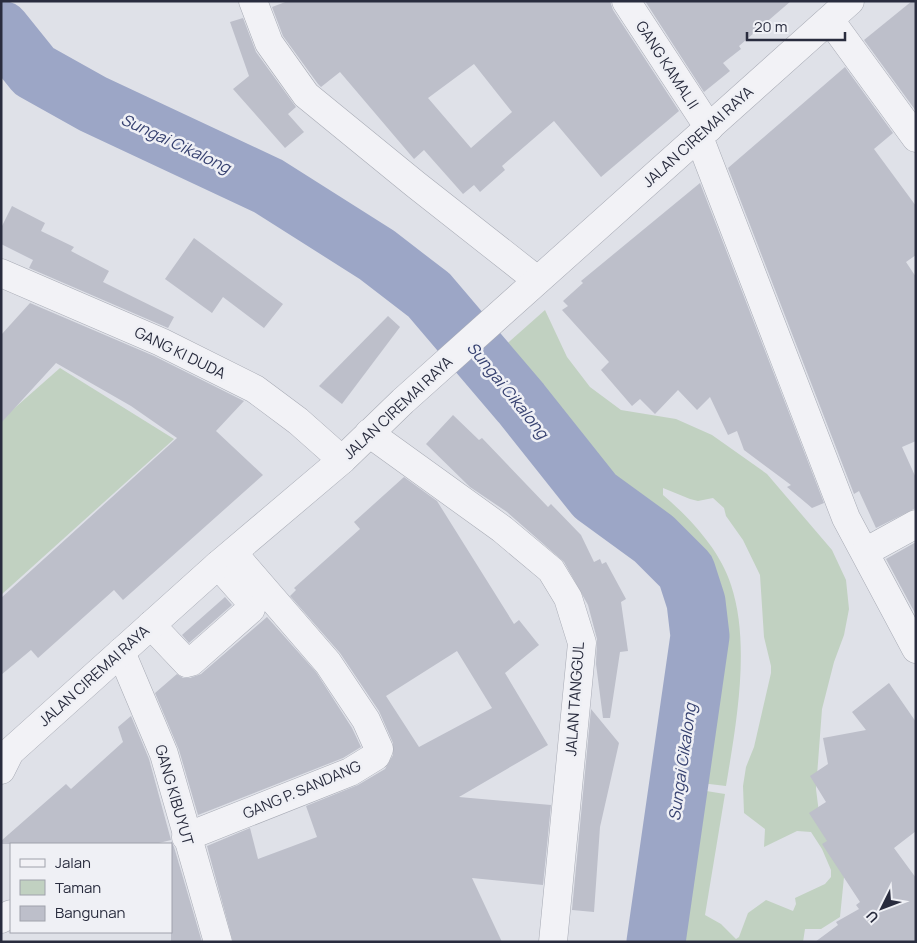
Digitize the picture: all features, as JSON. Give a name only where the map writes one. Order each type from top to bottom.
[{"type":"street","points":[[253,1],[269,43],[306,95],[532,285]]},
{"type":"street","name":"GANG KAMAL II","points":[[626,1],[704,132],[846,518],[916,649]]},
{"type":"street","name":"JALAN CIREMAI RAYA","points":[[4,759],[225,559],[342,460],[403,401],[850,1]]},
{"type":"street","points":[[830,20],[916,138]]},
{"type":"street","name":"GANG KI DUDA","points":[[1,273],[160,342],[255,389],[298,421],[342,460]]},
{"type":"street","name":"JALAN TANGGUL","points":[[369,434],[502,529],[550,570],[568,598],[582,643],[554,942]]},
{"type":"street","points":[[864,552],[916,524]]},
{"type":"street","points":[[151,625],[187,663],[191,662],[251,609],[252,604],[225,559]]},
{"type":"street","name":"GANG P. SANDANG","points":[[186,837],[350,772],[376,756],[378,748],[366,720],[328,663],[225,559]]},
{"type":"street","name":"GANG KIBUYUT","points":[[121,652],[164,754],[186,837],[218,942]]},
{"type":"green space","points":[[545,310],[567,357],[590,387],[621,410],[676,419],[712,435],[767,474],[832,550],[846,580],[849,609],[844,635],[834,662],[822,709],[816,789],[820,821],[844,877],[840,917],[821,929],[805,929],[803,942],[684,942],[686,900],[700,790],[725,794],[705,915],[721,924],[736,939],[739,937],[748,913],[766,900],[793,911],[796,904],[795,898],[825,884],[831,877],[831,870],[822,849],[811,832],[797,831],[764,847],[765,829],[744,813],[743,786],[746,767],[754,747],[771,673],[764,637],[760,575],[743,540],[726,516],[724,508],[713,498],[698,501],[663,488],[663,495],[693,524],[720,559],[731,585],[737,608],[740,633],[740,685],[726,786],[701,783],[718,647],[719,600],[714,577],[699,549],[635,505],[592,464],[578,454],[527,395],[502,361],[502,348]]},
{"type":"green space","points":[[60,368],[174,439],[1,595],[1,420]]},
{"type":"building","points":[[288,1],[610,1],[613,10],[679,111],[601,177],[554,121],[502,166],[505,170],[480,192],[474,185],[463,194],[424,150],[414,159],[340,72],[321,87],[283,36],[272,7]],"holes":[[[474,64],[512,112],[471,148],[428,98]]]},
{"type":"building","points":[[645,1],[791,1],[739,46],[741,49],[723,63],[730,71],[704,92]]},
{"type":"building","points":[[912,1],[916,1],[916,111],[864,40]]},
{"type":"building","points":[[243,18],[256,52],[296,107],[288,114],[304,132],[285,148],[233,89],[249,76],[230,22]]},
{"type":"building","points":[[845,67],[893,133],[874,149],[916,206],[916,255],[906,262],[916,277],[916,441],[902,447],[916,478],[916,508],[876,528],[859,491],[854,494],[728,168]]},
{"type":"building","points":[[700,183],[824,503],[812,508],[787,487],[791,485],[744,450],[737,431],[728,435],[710,397],[697,410],[678,390],[655,414],[640,399],[632,406],[601,370],[609,362],[562,310],[568,306],[563,301],[583,283],[581,281]]},
{"type":"building","points":[[12,206],[45,223],[41,231],[74,247],[71,251],[109,271],[103,282],[174,317],[168,328],[29,268],[33,260],[1,244],[1,228]]},
{"type":"building","points":[[194,238],[283,304],[264,328],[223,297],[212,313],[165,279]]},
{"type":"building","points":[[30,303],[154,356],[244,401],[216,431],[263,475],[123,600],[114,590],[38,658],[31,650],[1,675],[1,598],[177,438],[131,406],[56,363],[1,423],[1,335]]},
{"type":"building","points":[[388,316],[400,327],[342,404],[319,386]]},
{"type":"building","points":[[453,415],[479,440],[482,438],[548,507],[551,504],[581,535],[594,562],[600,559],[602,564],[606,562],[626,599],[621,602],[628,651],[620,652],[610,718],[603,718],[596,664],[597,639],[588,605],[564,562],[507,512],[470,487],[426,444]]},
{"type":"building","points":[[404,477],[437,501],[514,624],[519,620],[539,645],[505,673],[548,745],[459,797],[551,805],[543,885],[472,878],[502,942],[233,942],[207,846],[250,828],[258,859],[317,837],[306,806],[358,785],[385,769],[393,755],[393,743],[379,711],[340,653],[290,596],[296,590],[294,588],[360,529],[354,522]],"holes":[[[457,651],[492,708],[419,747],[386,696]]]},
{"type":"building","points":[[916,542],[916,615],[886,559]]},
{"type":"building","points":[[225,597],[232,605],[189,643],[182,635]]},
{"type":"building","points":[[267,617],[316,672],[352,728],[361,747],[343,758],[198,815],[179,750],[155,693],[177,674],[183,678],[190,678],[201,674]]},
{"type":"building","points":[[889,683],[916,722],[916,831],[894,848],[916,878],[916,942],[815,942],[838,925],[836,922],[859,909],[856,905],[860,902],[822,844],[827,841],[809,813],[826,802],[810,776],[828,764],[823,738],[866,730],[852,712]]},
{"type":"building","points":[[591,709],[619,743],[600,827],[594,912],[572,910]]},
{"type":"building","points":[[131,716],[149,759],[171,840],[159,843],[1,844],[1,841],[66,784],[71,789],[123,742],[118,727]]},
{"type":"building","points":[[172,843],[202,942],[171,942],[172,933]]},
{"type":"waterway","name":"Sungai Cikalong","points":[[1,30],[34,71],[93,104],[268,186],[377,255],[429,295],[521,403],[595,496],[654,539],[686,571],[696,602],[700,636],[656,942]]}]
